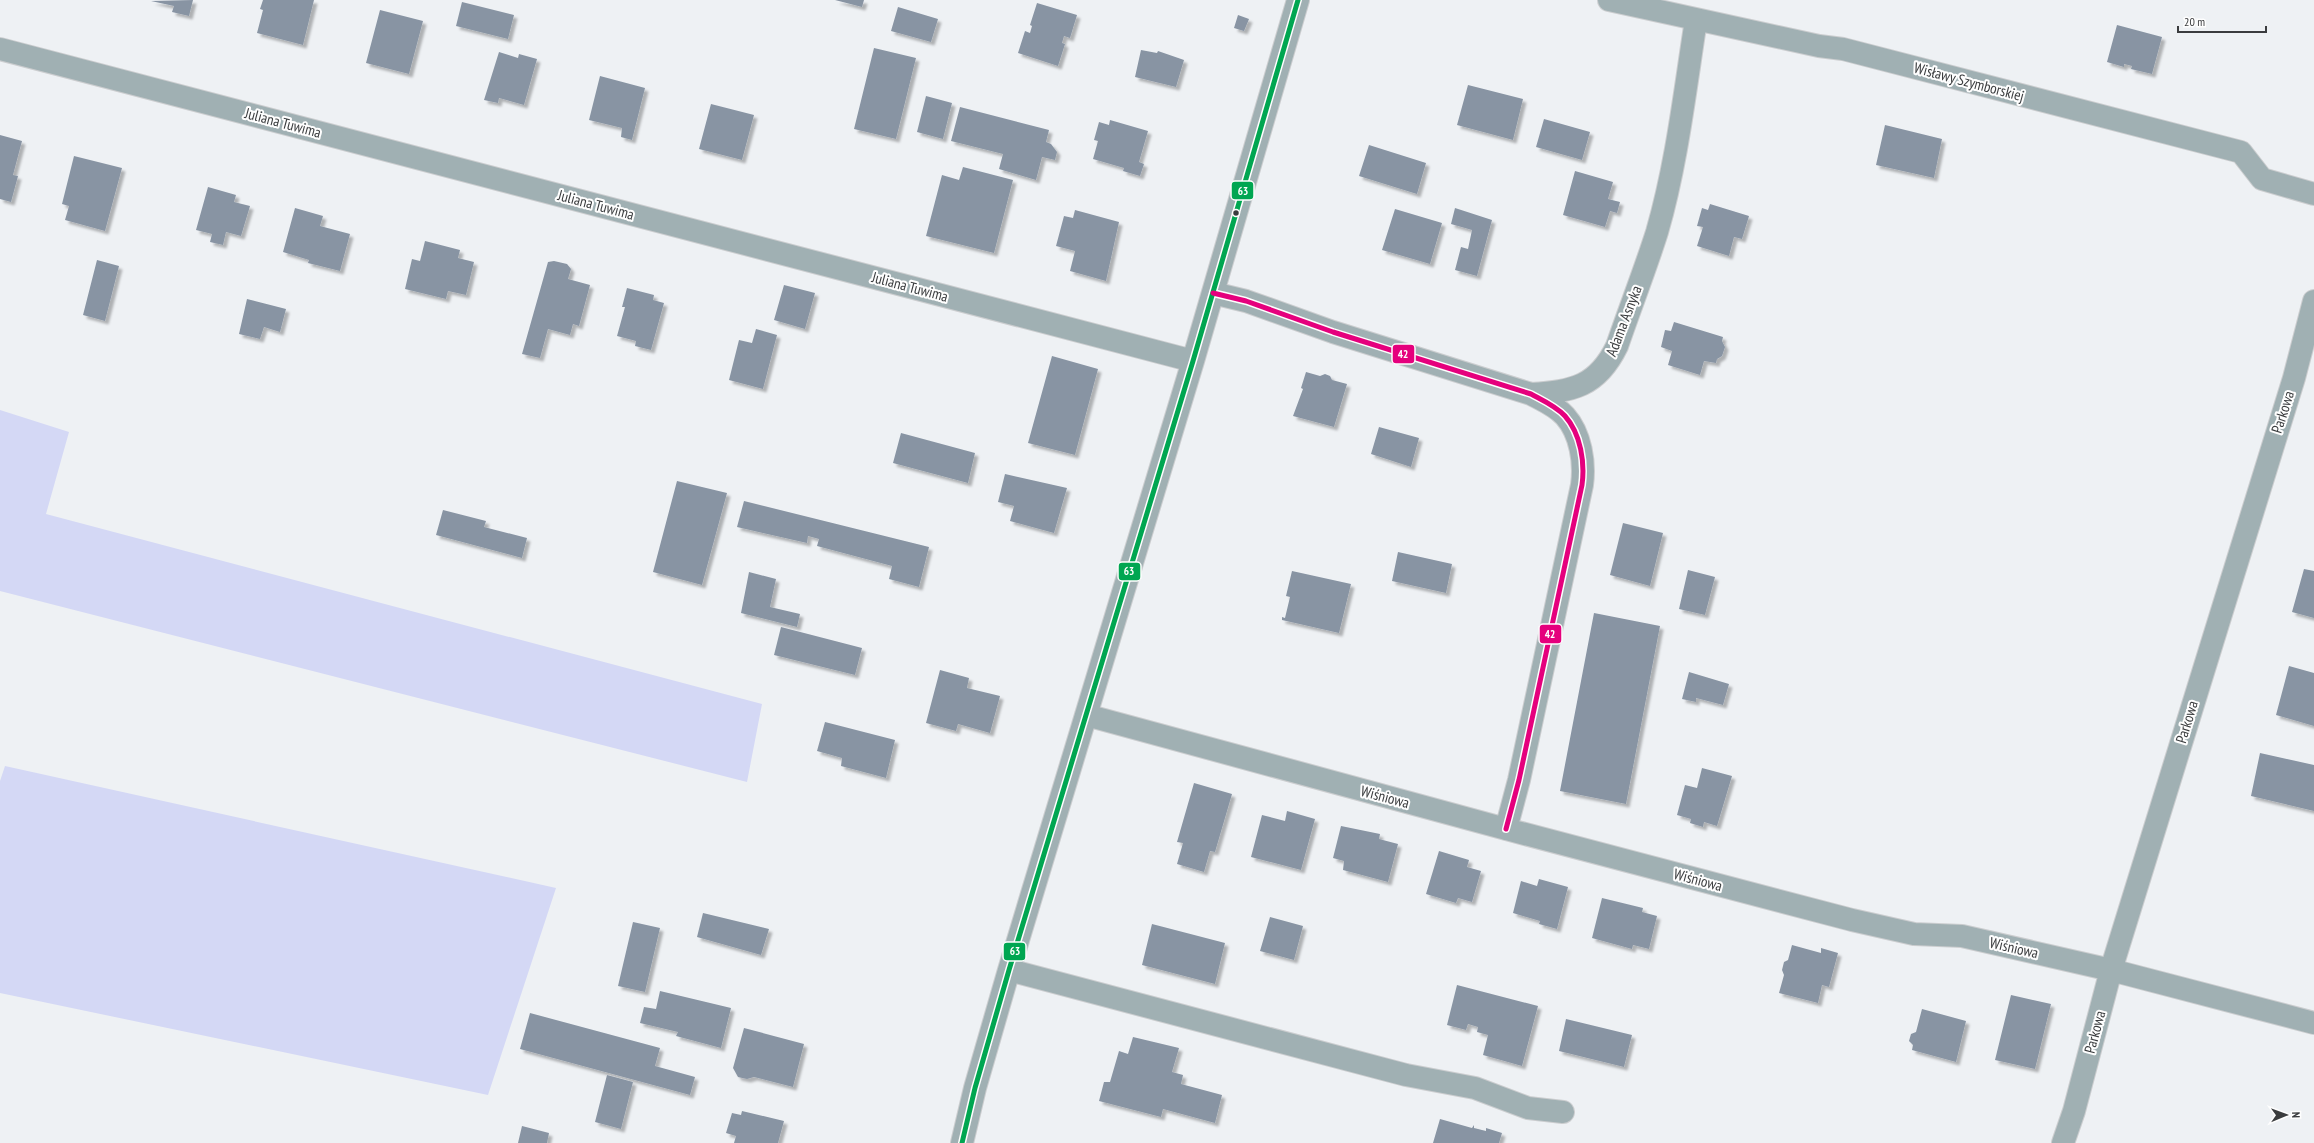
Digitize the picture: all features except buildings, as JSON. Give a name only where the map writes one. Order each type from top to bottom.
[{"type":"street","points":[[962,1143],[975,1088],[1009,970],[1213,293],[1298,0]]},
{"type":"street","name":"Wisławy Szymborskiej","points":[[1609,0],[1819,46],[1843,49],[2241,152],[2262,179],[2314,194]]},
{"type":"street","name":"Adama Asnyka","points":[[1531,394],[1563,392],[1588,382],[1600,374],[1610,362],[1657,232],[1679,128],[1696,20]]},
{"type":"street","name":"Juliana Tuwima","points":[[0,49],[1192,361]]},
{"type":"street","points":[[1213,293],[1246,301],[1333,332],[1531,394],[1565,416],[1578,442],[1584,473],[1542,675],[1506,829]]},
{"type":"street","name":"Parkowa","points":[[2064,1143],[2074,1111],[2111,970],[2294,378],[2314,301]]},
{"type":"street","name":"Wiśniowa","points":[[1086,715],[1506,829],[1893,930],[1914,934],[1962,936],[2111,970],[2314,1023]]},
{"type":"street","points":[[1009,970],[1406,1075],[1475,1088],[1528,1108],[1563,1112]]},
{"type":"shaded area","points":[[0,410],[69,432],[46,514],[762,704],[747,782],[0,591]]},
{"type":"shaded area","points":[[5,766],[556,888],[488,1095],[0,993],[0,781]]},
{"type":"transit line","name":"63","points":[[962,1143],[975,1088],[1009,970],[1193,361],[1298,0]]},
{"type":"transit line","name":"42","points":[[1213,293],[1246,301],[1333,332],[1531,394],[1557,409],[1565,416],[1575,431],[1581,449],[1583,467],[1582,485],[1519,780],[1506,829]]}]
